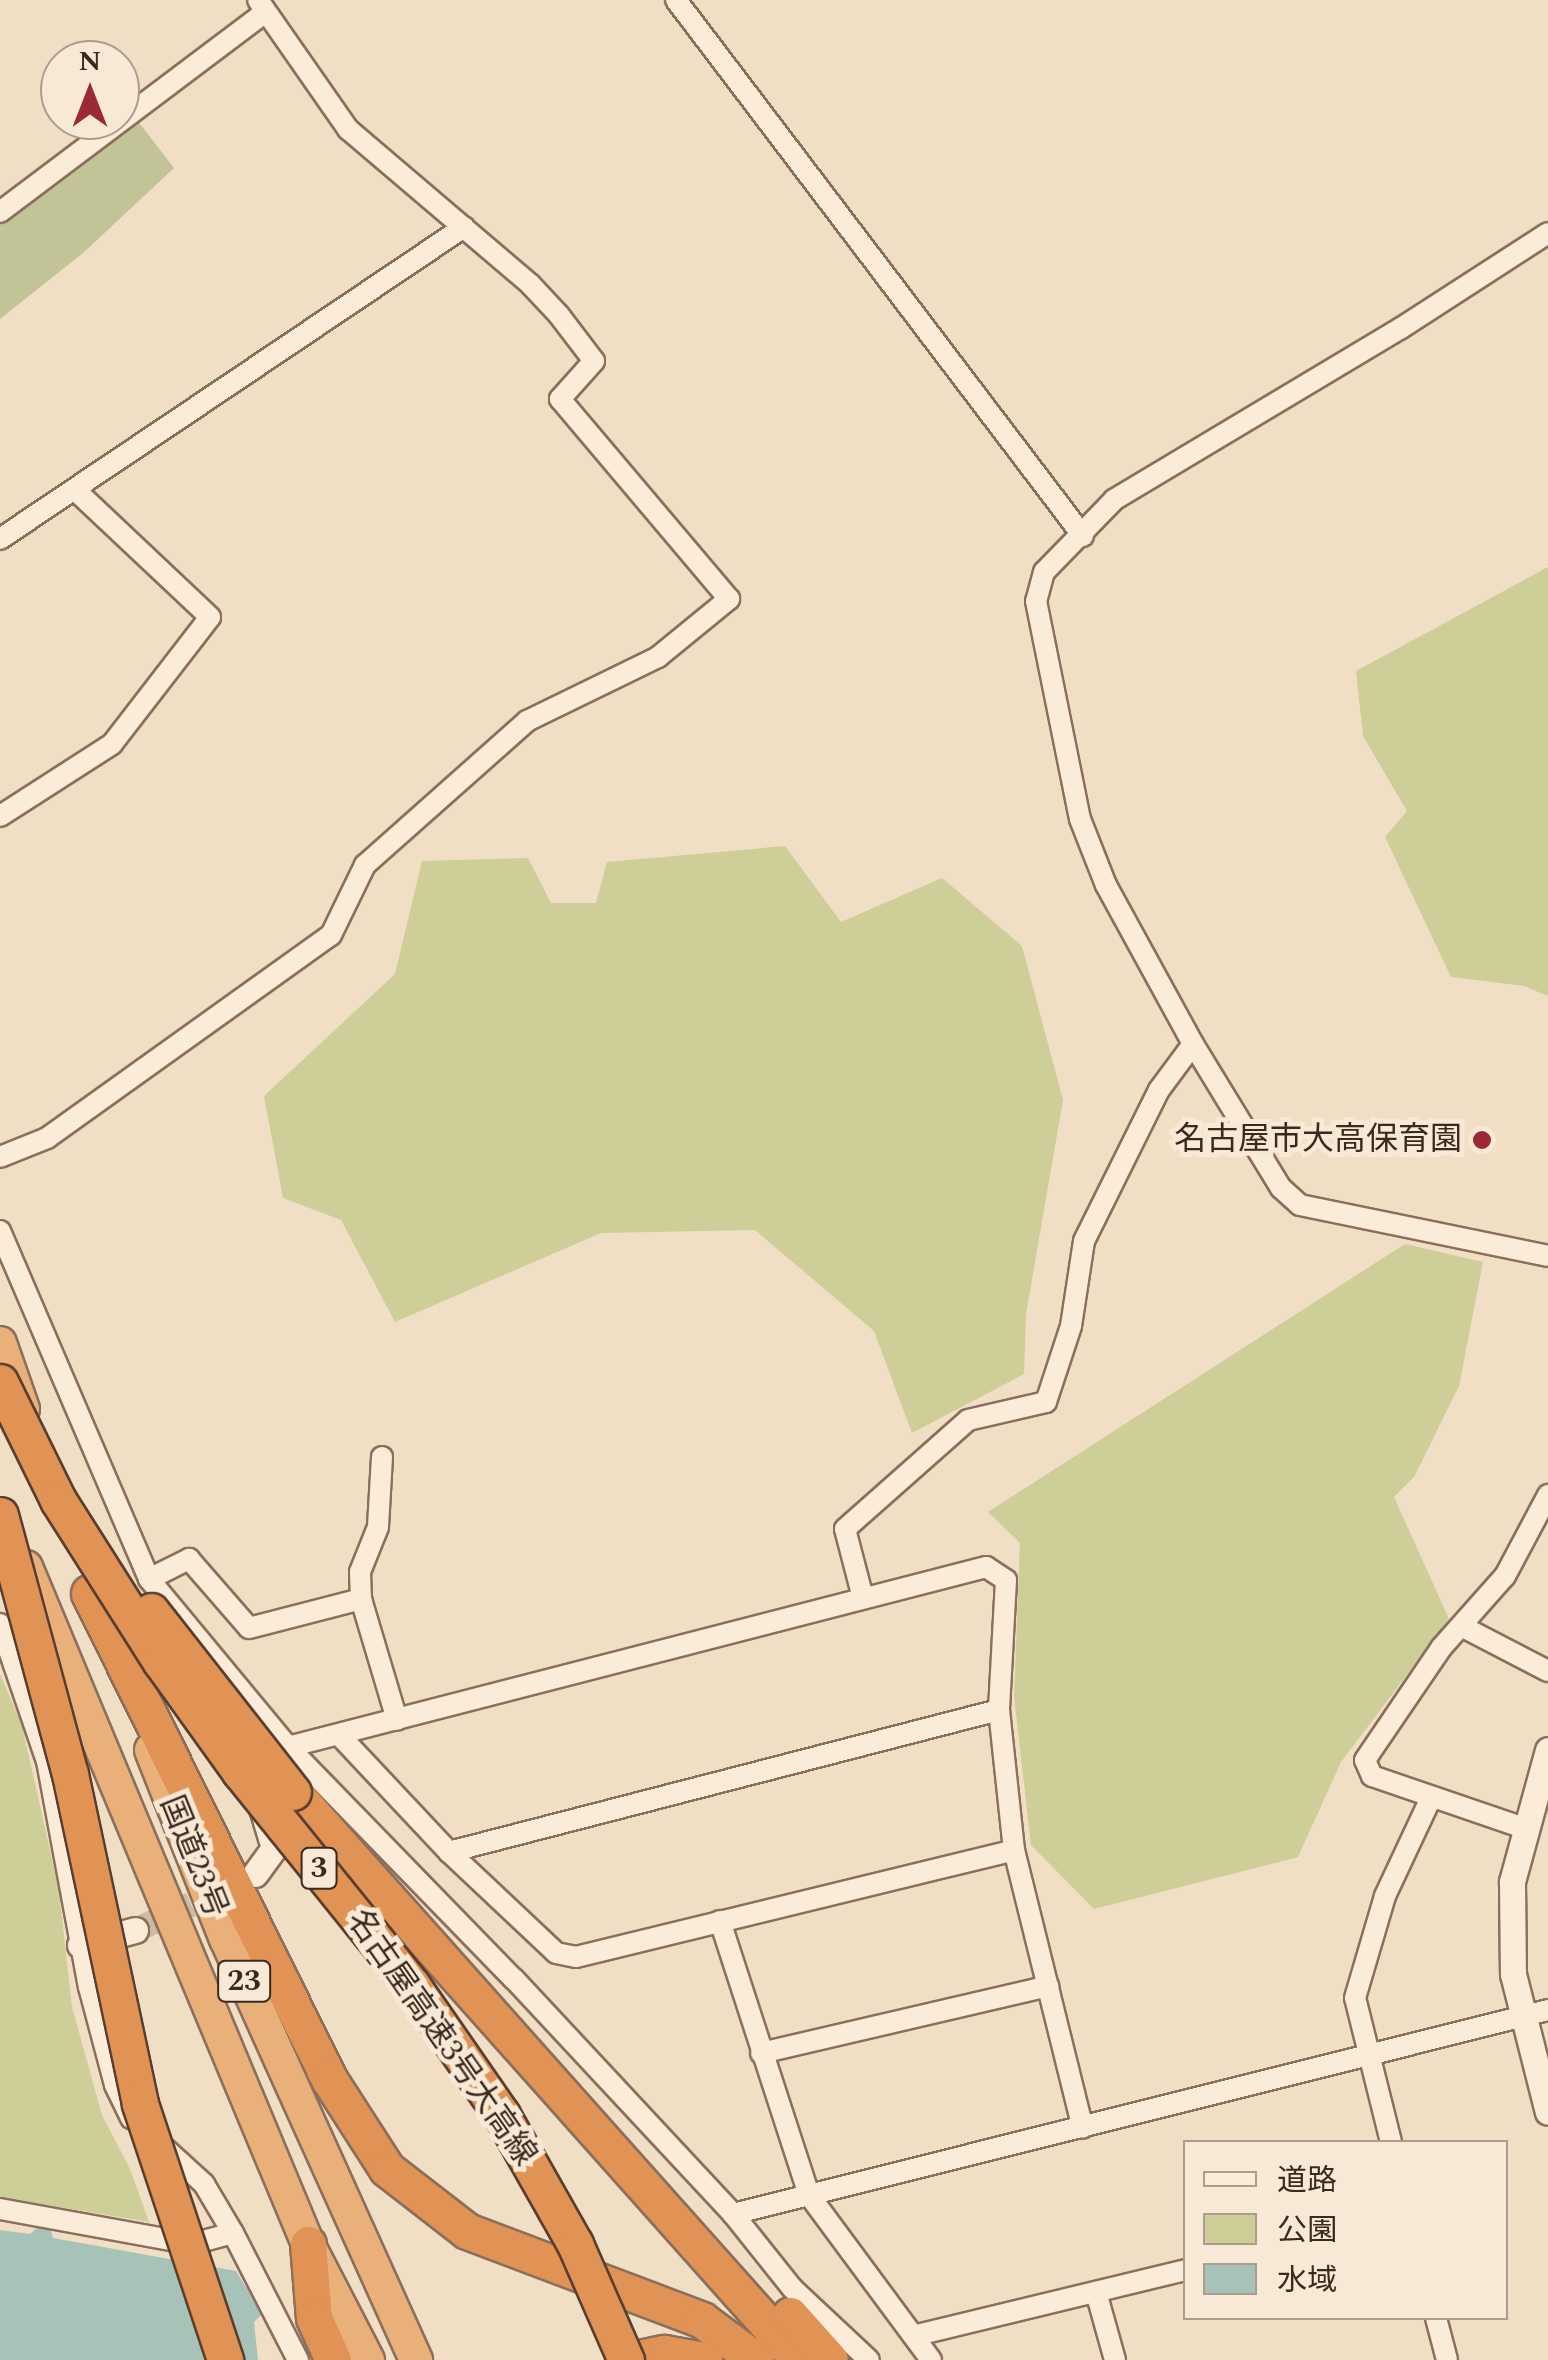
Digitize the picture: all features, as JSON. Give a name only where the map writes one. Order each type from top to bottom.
[{"type":"highway","name":"国道23号","points":[[0,1343],[89,1594],[226,1939],[416,2360]]},
{"type":"highway","name":"名古屋高速3号大高線","points":[[0,1382],[89,1552],[161,1662],[240,1772],[401,1972],[502,2115],[575,2244],[628,2360]]},
{"type":"highway","name":"国道23号","points":[[0,1503],[308,2244],[368,2360]]},
{"type":"highway","points":[[0,1515],[70,1774],[140,2104],[225,2360]]},
{"type":"highway","points":[[89,1552],[145,1603],[293,1792],[428,1940],[830,2360]]},
{"type":"highway","points":[[89,1594],[329,2079],[387,2169],[468,2231],[702,2320],[756,2360]]},
{"type":"highway","points":[[656,2179],[799,2360]]},
{"type":"highway","points":[[308,2244],[314,2318],[333,2360]]},
{"type":"highway","points":[[628,2360],[664,2353],[704,2360]]},
{"type":"street","points":[[676,0],[1083,536]]},
{"type":"street","points":[[0,212],[262,6],[348,129],[530,284],[594,361],[560,399],[729,599],[658,657],[527,721],[365,866],[330,935],[48,1138],[0,1157]]},
{"type":"street","points":[[0,540],[464,228]]},
{"type":"street","points":[[1548,232],[1401,328],[1114,500],[1044,572],[1036,600],[1058,726],[1073,766],[1080,818],[1106,885],[1193,1044],[1282,1188],[1300,1205],[1548,1256]]},
{"type":"street","points":[[0,816],[112,744],[210,617],[76,490]]},
{"type":"street","points":[[863,1598],[845,1528],[968,1420],[1046,1402],[1072,1326],[1084,1242],[1159,1090],[1193,1044]]},
{"type":"street","points":[[0,1231],[149,1579],[288,1747],[475,1938],[733,2214],[792,2288],[870,2360]]},
{"type":"street","points":[[382,1457],[378,1527],[360,1572],[361,1599],[397,1720]]},
{"type":"street","points":[[1524,1828],[1430,1800],[1372,1776],[1365,1760],[1441,1648],[1464,1628],[1505,1576],[1548,1495]]},
{"type":"street","points":[[149,1579],[189,1559],[249,1628],[361,1599]]},
{"type":"street","points":[[255,1874],[274,1848],[247,1757],[986,1567],[1006,1580],[998,1710],[1014,1850],[1083,2128]]},
{"type":"street","points":[[0,1624],[47,1760],[80,1945],[115,2084],[130,2117],[204,2184],[298,2360]]},
{"type":"street","points":[[1464,1628],[1548,1672]]},
{"type":"street","points":[[449,1852],[998,1710]]},
{"type":"street","points":[[340,1736],[449,1852],[556,1953],[576,1956],[1014,1850]]},
{"type":"street","points":[[1548,1750],[1512,1882],[1513,1974],[1536,2013],[1548,2112]]},
{"type":"street","points":[[1390,2140],[1355,1998],[1384,1896],[1430,1800]]},
{"type":"street","points":[[720,1921],[809,2194],[931,2360]]},
{"type":"street","points":[[80,1945],[135,1930]]},
{"type":"street","points":[[761,2053],[1048,1986]]},
{"type":"street","points":[[733,2214],[1536,2013]]},
{"type":"street","points":[[0,2208],[192,2244],[233,2232]]},
{"type":"street","points":[[917,2336],[1183,2271]]},
{"type":"street","points":[[1096,2292],[1116,2360]]},
{"type":"street","points":[[1437,2320],[1447,2360]]},
{"type":"green space","points":[[140,124],[174,168],[83,253],[0,319],[0,222],[110,140],[140,140]]},
{"type":"green space","points":[[1548,567],[1548,996],[1524,986],[1451,977],[1385,837],[1407,811],[1363,736],[1356,671]]},
{"type":"green space","points":[[785,846],[841,922],[942,878],[1022,946],[1063,1100],[1026,1314],[1024,1374],[912,1433],[874,1331],[755,1230],[601,1233],[395,1322],[341,1220],[283,1198],[264,1096],[395,974],[422,861],[528,858],[551,903],[596,903],[607,862]]},
{"type":"green space","points":[[1405,1244],[1483,1262],[1459,1386],[1414,1477],[1394,1497],[1449,1619],[1341,1762],[1298,1857],[1094,1909],[1031,1845],[1014,1696],[1020,1543],[988,1512]]},
{"type":"green space","points":[[0,1674],[22,1726],[59,1890],[72,2007],[102,2115],[130,2169],[149,2222],[0,2197]]},
{"type":"water","points":[[42,2223],[50,2227],[53,2238],[236,2271],[262,2314],[254,2322],[258,2360],[0,2360],[0,2230],[30,2234]]},
{"type":"tunnel","points":[[135,1930],[221,1890]]},
{"type":"place","name":"名古屋市大高保育園","points":[[1482,1140]]}]
